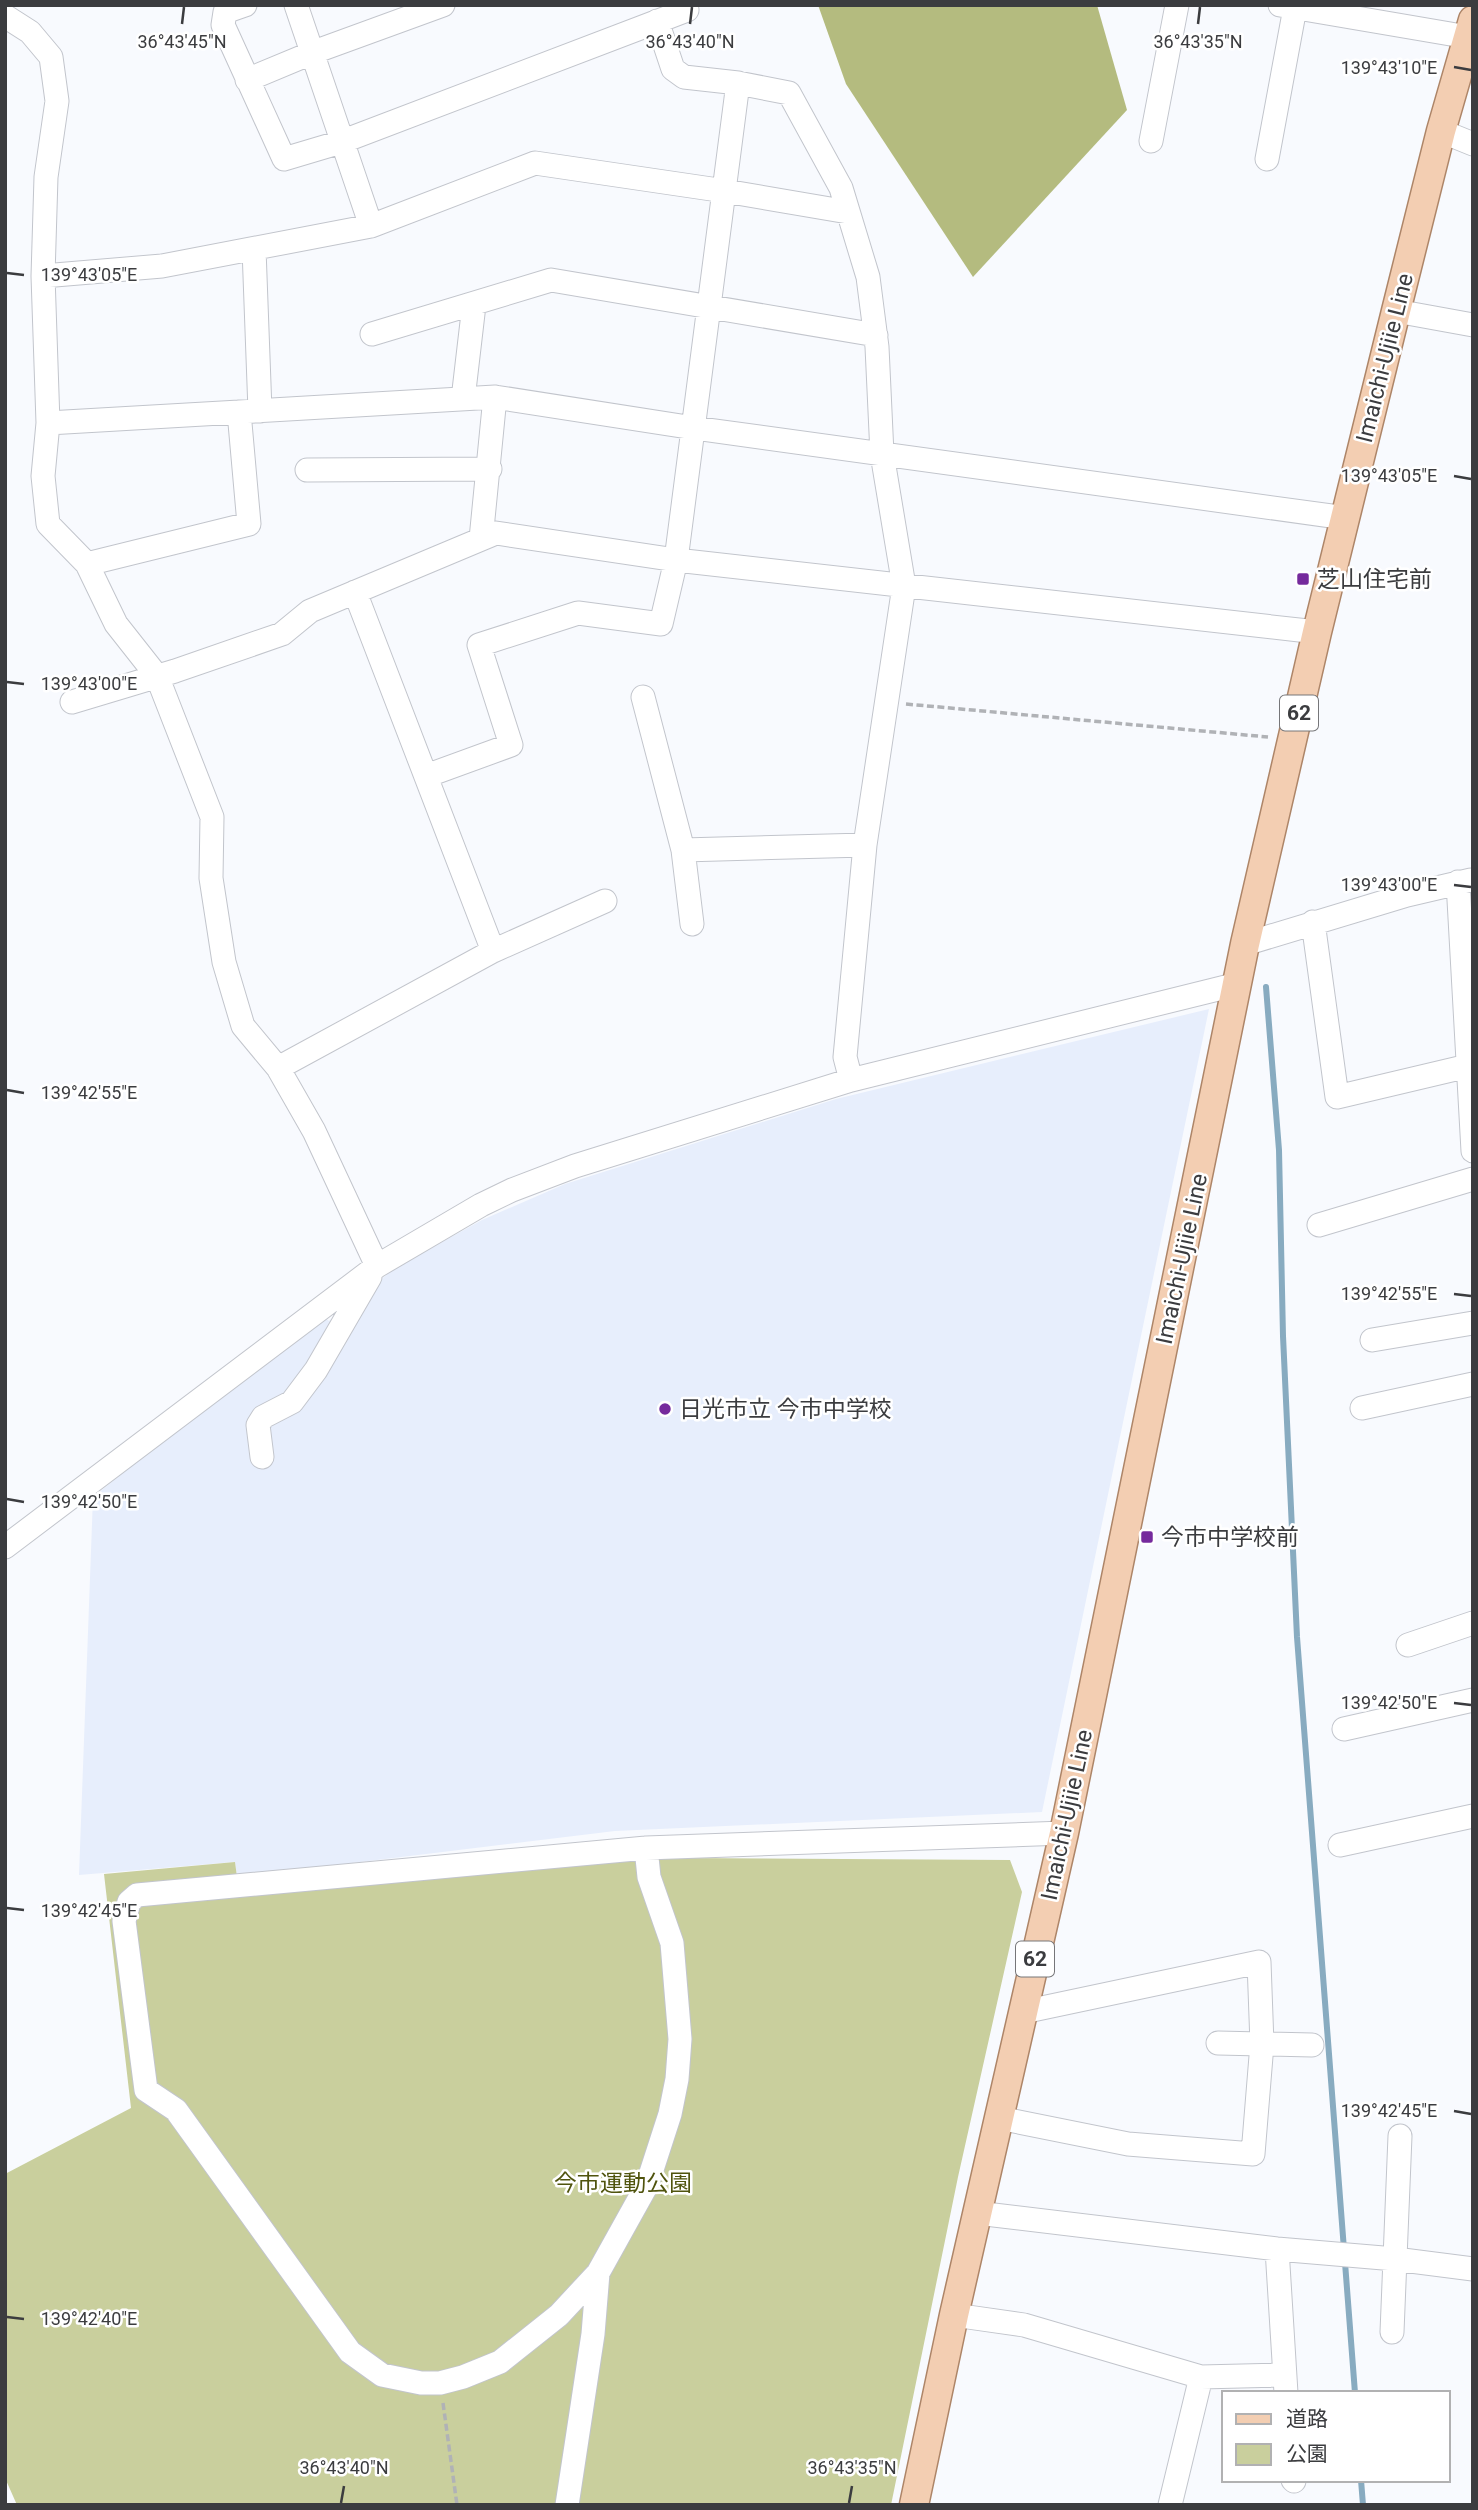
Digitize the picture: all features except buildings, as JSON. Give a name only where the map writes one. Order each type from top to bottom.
[{"type":"main road","name":"Imaichi-Ujiie Line","points":[[914,2505],[954,2315],[1064,1833],[1245,944],[1317,632],[1396,311],[1441,131],[1471,28]]},
{"type":"street","points":[[245,5],[225,12],[223,25],[284,159],[341,142],[687,10],[685,5]]},
{"type":"street","points":[[296,5],[314,51],[341,142],[371,226]]},
{"type":"street","points":[[247,80],[314,51],[443,5]]},
{"type":"street","points":[[1151,141],[1177,5]]},
{"type":"street","points":[[1268,159],[1288,7],[1471,28]]},
{"type":"street","points":[[5,16],[30,32],[51,57],[57,101],[46,177],[43,276],[48,423],[43,476],[48,524],[86,564],[116,624],[158,676],[212,817],[211,878],[224,962],[243,1026],[278,1068],[314,1131],[377,1266]]},
{"type":"street","points":[[657,21],[673,69],[684,76],[789,93],[841,188],[868,277],[876,335],[881,454],[904,586],[864,845],[845,1057],[851,1080]]},
{"type":"street","points":[[426,776],[511,745],[479,645],[578,613],[661,624],[677,560],[738,83]]},
{"type":"street","points":[[1441,131],[1473,144]]},
{"type":"street","points":[[43,276],[162,266],[371,226],[535,163],[848,212]]},
{"type":"street","points":[[86,564],[249,524],[254,248]]},
{"type":"street","points":[[372,334],[551,280],[876,335]]},
{"type":"street","points":[[463,399],[474,305]]},
{"type":"street","points":[[1396,311],[1473,325]]},
{"type":"street","points":[[48,423],[495,397],[694,428],[1346,518]]},
{"type":"street","points":[[481,539],[495,397]]},
{"type":"street","points":[[307,470],[490,469]]},
{"type":"street","points":[[72,702],[282,634],[310,611],[496,533],[677,560],[1317,632]]},
{"type":"street","points":[[355,592],[493,951]]},
{"type":"street","points":[[643,697],[683,850],[692,924]]},
{"type":"street","points":[[683,850],[864,845]]},
{"type":"street","points":[[1245,944],[1313,922],[1465,881],[1468,1066],[1473,1151]]},
{"type":"street","points":[[278,1068],[493,951],[605,901]]},
{"type":"street","points":[[1313,922],[1337,1097],[1468,1066]]},
{"type":"street","points":[[5,1547],[377,1266],[481,1205],[512,1190],[575,1166],[851,1080],[1238,984]]},
{"type":"street","points":[[1319,1225],[1473,1179]]},
{"type":"street","points":[[262,1457],[258,1425],[263,1417],[292,1402],[316,1370],[377,1266]]},
{"type":"street","points":[[1372,1340],[1473,1323]]},
{"type":"street","points":[[1363,1408],[1473,1384]]},
{"type":"street","points":[[1408,1645],[1473,1623]]},
{"type":"street","points":[[1344,1729],[1473,1700]]},
{"type":"street","points":[[1340,1846],[1473,1816]]},
{"type":"street","points":[[646,1848],[649,1877],[672,1943],[680,2039],[677,2079],[670,2114],[647,2185],[598,2273],[559,2315],[500,2362],[440,2383],[421,2383],[382,2375],[350,2351],[176,2110],[146,2090],[124,1921],[129,1902],[137,1895],[646,1848],[1064,1833]]},
{"type":"street","points":[[999,2118],[1128,2144],[1253,2154],[1262,2044],[1259,1962],[1023,2012]]},
{"type":"street","points":[[1218,2043],[1312,2045]]},
{"type":"street","points":[[1392,2332],[1400,2136]]},
{"type":"street","points":[[977,2213],[1277,2249],[1473,2269]]},
{"type":"street","points":[[954,2315],[1024,2325],[1201,2377],[1285,2384],[1277,2249]]},
{"type":"street","points":[[566,2505],[593,2334],[598,2273]]},
{"type":"street","points":[[1170,2505],[1201,2377]]},
{"type":"path","points":[[887,702],[1293,740]]},
{"type":"path","points":[[440,2383],[457,2505]]},
{"type":"shaded area","name":"日光市立 今市中学校","points":[[1209,1009],[1042,1812],[615,1831],[237,1877],[235,1862],[79,1875],[93,1497],[321,1315],[329,1321],[395,1268],[482,1220],[565,1184],[836,1099]]},
{"type":"green space","points":[[818,5],[1097,5],[1127,110],[973,277],[846,84]]},
{"type":"green space","name":"今市運動公園","points":[[681,1858],[1010,1860],[1022,1892],[958,2177],[891,2505],[17,2505],[5,2478],[5,2174],[131,2108],[104,1874],[235,1862],[237,1877]]},
{"type":"waterway","points":[[1266,987],[1279,1150],[1283,1336],[1297,1637],[1355,2391]]},
{"type":"waterway","points":[[1361,2482],[1363,2505]]},
{"type":"place","name":"芝山住宅前","points":[[1303,579]]},
{"type":"place","name":"日光市立 今市中学校","points":[[665,1409]]},
{"type":"place","name":"今市中学校前","points":[[1147,1537]]}]
